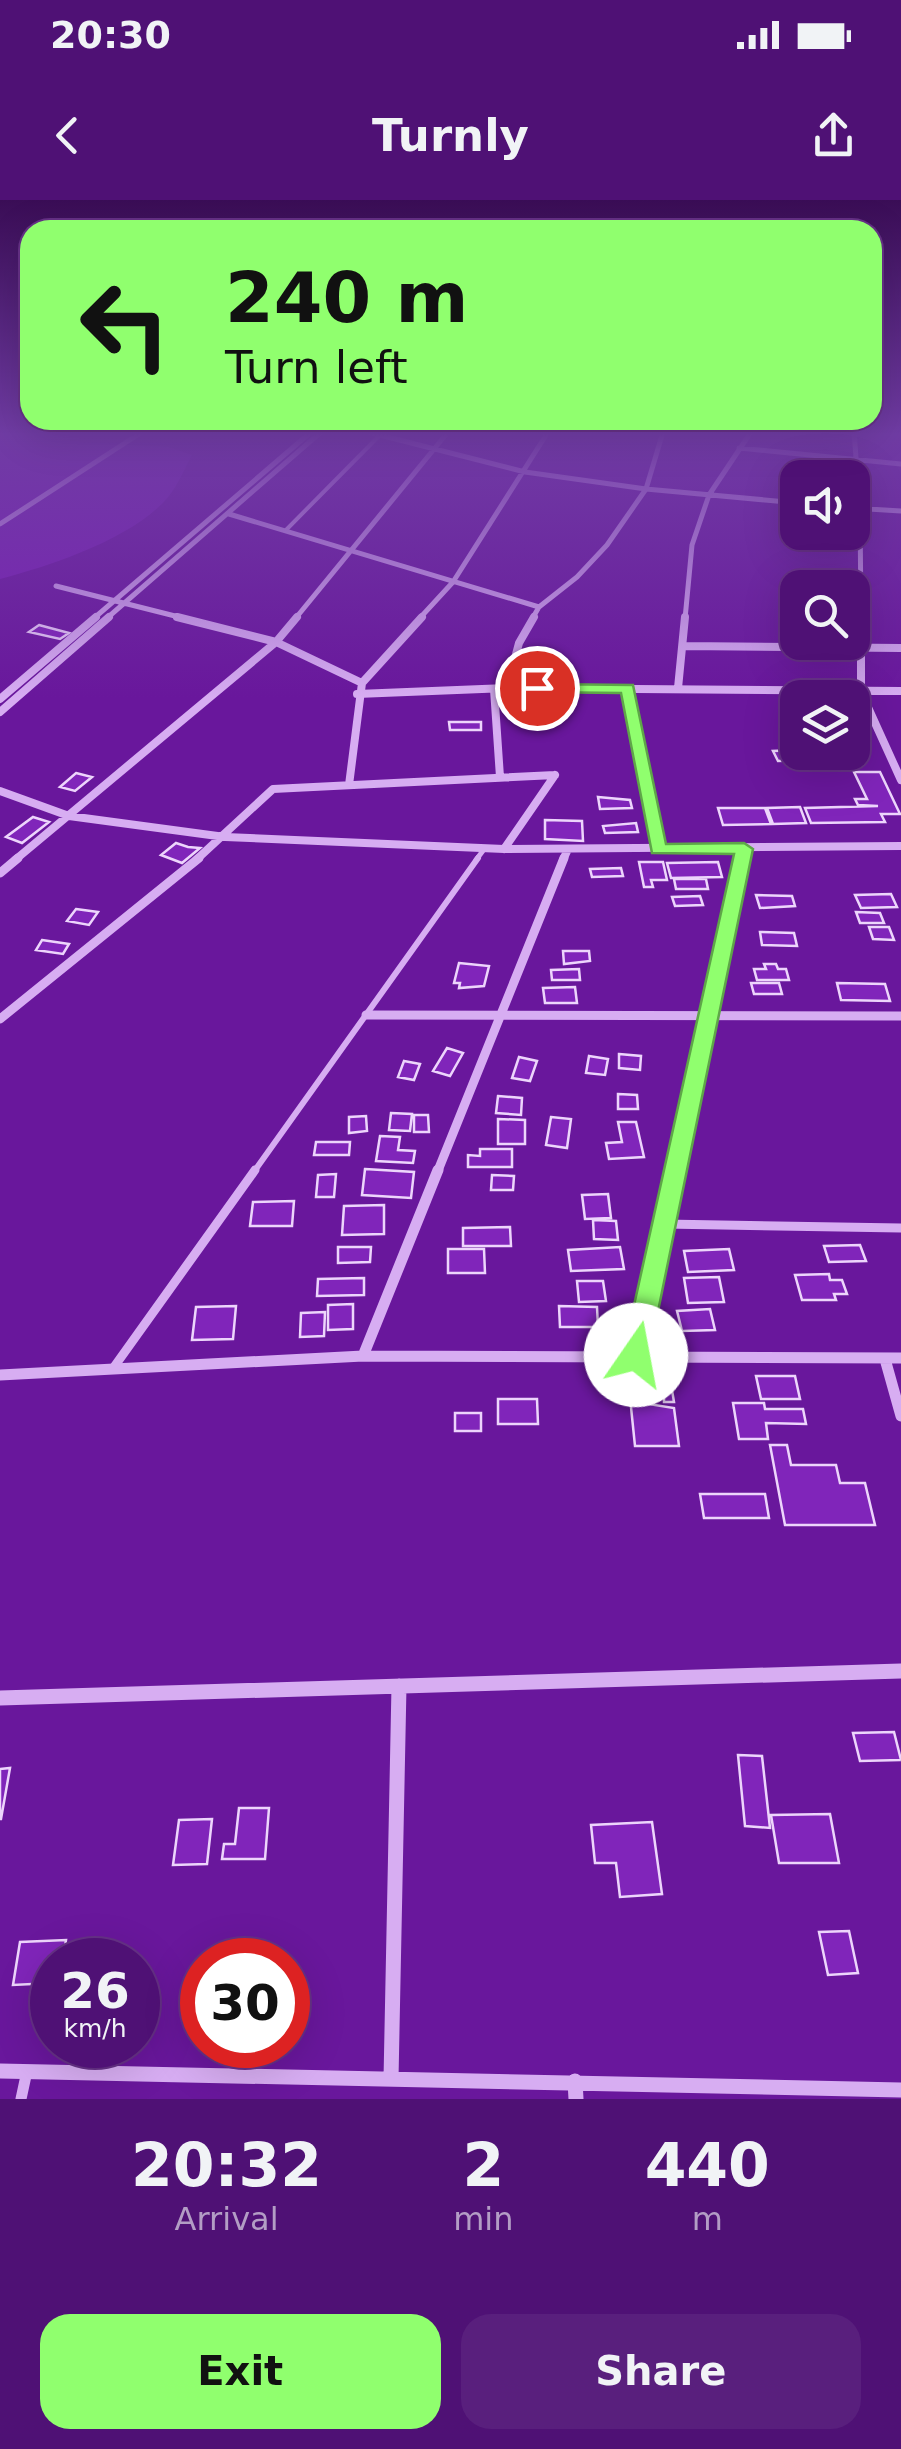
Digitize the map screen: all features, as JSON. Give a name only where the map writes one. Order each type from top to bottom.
[{"type":"street","points":[[0,698],[209,521]]},
{"type":"street","points":[[0,712],[222,521]]},
{"type":"street","points":[[253,521],[539,606]]},
{"type":"street","points":[[0,873],[276,642],[377,521]]},
{"type":"street","points":[[349,785],[362,683],[453,582],[492,521]]},
{"type":"street","points":[[507,688],[519,643],[539,606],[577,577],[624,521]]},
{"type":"street","points":[[678,688],[692,545],[700,521]]},
{"type":"street","points":[[56,586],[276,642],[362,683]]},
{"type":"street","points":[[684,646],[780,647]]},
{"type":"street","points":[[870,648],[901,648]]},
{"type":"street","points":[[358,694],[507,688],[780,690]]},
{"type":"street","points":[[627,688],[658,850]]},
{"type":"street","points":[[494,690],[500,778]]},
{"type":"street","points":[[870,692],[901,692]]},
{"type":"street","points":[[870,712],[901,780]]},
{"type":"street","points":[[0,1018],[224,837],[273,788],[555,775],[504,849]]},
{"type":"street","points":[[0,790],[69,816],[224,837],[504,849],[901,846]]},
{"type":"street","points":[[363,1356],[568,849]]},
{"type":"street","points":[[636,1355],[744,849]]},
{"type":"street","points":[[366,1014],[901,1016]]},
{"type":"street","points":[[0,1375],[363,1356],[901,1358]]},
{"type":"street","points":[[885,1359],[901,1416]]},
{"type":"street","points":[[0,1698],[901,1671]]},
{"type":"street","points":[[392,2079],[399,1686]]},
{"type":"street","points":[[0,2070],[392,2079],[576,2090],[901,2090]]},
{"type":"lane","points":[[286,530],[295,521]]},
{"type":"lane","points":[[114,1367],[485,848]]},
{"type":"lane","points":[[664,1224],[901,1228]]},
{"type":"lane","points":[[20,2099],[26,2071]]},
{"type":"shaded area","points":[[0,521],[141,521],[66,558],[0,579]]},
{"type":"building","points":[[39,625],[69,633],[60,639],[29,632]]},
{"type":"building","points":[[449,722],[481,722],[481,730],[450,730]]},
{"type":"building","points":[[854,772],[880,772],[900,814],[881,814],[885,822],[811,823],[805,808],[878,806],[858,805],[855,799],[867,799]]},
{"type":"building","points":[[76,773],[92,777],[75,791],[60,787]]},
{"type":"building","points":[[598,797],[630,800],[632,808],[600,809]]},
{"type":"building","points":[[800,807],[806,823],[773,824],[767,808]]},
{"type":"building","points":[[718,808],[765,808],[771,824],[723,825]]},
{"type":"building","points":[[33,817],[49,822],[22,843],[6,837]]},
{"type":"building","points":[[545,820],[582,821],[583,841],[545,839]]},
{"type":"building","points":[[636,823],[638,832],[605,833],[603,826]]},
{"type":"building","points":[[176,843],[200,848],[182,863],[161,855]]},
{"type":"building","points":[[639,862],[663,862],[667,880],[651,880],[653,887],[644,887]]},
{"type":"building","points":[[718,862],[722,877],[671,878],[667,863]]},
{"type":"building","points":[[621,868],[623,876],[592,877],[590,869]]},
{"type":"building","points":[[674,879],[706,879],[708,889],[676,889]]},
{"type":"building","points":[[891,894],[897,907],[861,908],[855,895]]},
{"type":"building","points":[[756,895],[792,896],[795,906],[760,908]]},
{"type":"building","points":[[700,896],[703,905],[675,906],[672,897]]},
{"type":"building","points":[[76,909],[98,912],[89,925],[67,921]]},
{"type":"building","points":[[856,912],[880,913],[884,923],[860,923]]},
{"type":"building","points":[[869,927],[889,927],[894,940],[873,939]]},
{"type":"building","points":[[760,932],[794,933],[797,946],[762,945]]},
{"type":"building","points":[[42,940],[69,944],[63,954],[36,950]]},
{"type":"building","points":[[563,951],[589,951],[590,961],[564,964]]},
{"type":"building","points":[[459,963],[489,966],[484,986],[459,988],[460,983],[454,983]]},
{"type":"building","points":[[764,964],[786,969],[789,980],[757,980],[754,969],[766,969]]},
{"type":"building","points":[[579,969],[580,980],[552,980],[551,970]]},
{"type":"building","points":[[751,983],[779,983],[782,994],[754,994]]},
{"type":"building","points":[[837,983],[885,984],[890,1001],[841,1000]]},
{"type":"building","points":[[575,987],[577,1003],[545,1003],[543,988]]},
{"type":"building","points":[[447,1048],[463,1053],[450,1076],[433,1071]]},
{"type":"building","points":[[619,1054],[641,1056],[640,1070],[619,1068]]},
{"type":"building","points":[[589,1056],[608,1059],[605,1075],[586,1073]]},
{"type":"building","points":[[519,1057],[537,1061],[530,1081],[512,1078]]},
{"type":"building","points":[[404,1061],[420,1064],[414,1080],[398,1077]]},
{"type":"building","points":[[618,1094],[637,1095],[638,1109],[618,1109]]},
{"type":"building","points":[[498,1096],[522,1098],[521,1115],[496,1113]]},
{"type":"building","points":[[391,1113],[412,1114],[410,1131],[389,1130]]},
{"type":"building","points":[[414,1115],[428,1115],[429,1132],[414,1132]]},
{"type":"building","points":[[366,1116],[367,1131],[349,1133],[349,1117]]},
{"type":"building","points":[[551,1117],[571,1119],[567,1148],[546,1145]]},
{"type":"building","points":[[498,1119],[525,1120],[525,1144],[498,1144]]},
{"type":"building","points":[[618,1122],[636,1122],[644,1157],[609,1159],[606,1143],[622,1142]]},
{"type":"building","points":[[380,1136],[400,1137],[398,1150],[415,1151],[413,1163],[376,1161]]},
{"type":"building","points":[[316,1142],[350,1142],[349,1155],[314,1155]]},
{"type":"building","points":[[480,1149],[512,1149],[512,1167],[468,1167],[468,1155],[480,1156]]},
{"type":"building","points":[[365,1169],[414,1172],[411,1198],[362,1195]]},
{"type":"building","points":[[336,1174],[334,1197],[316,1197],[318,1175]]},
{"type":"building","points":[[492,1175],[514,1176],[513,1190],[491,1190]]},
{"type":"building","points":[[608,1194],[611,1218],[585,1219],[582,1195]]},
{"type":"building","points":[[294,1201],[292,1226],[250,1226],[253,1202]]},
{"type":"building","points":[[384,1205],[384,1234],[342,1235],[344,1206]]},
{"type":"building","points":[[593,1220],[616,1221],[618,1240],[594,1239]]},
{"type":"building","points":[[510,1227],[511,1246],[463,1246],[463,1228]]},
{"type":"building","points":[[860,1245],[866,1261],[829,1262],[824,1246]]},
{"type":"building","points":[[338,1247],[371,1247],[370,1262],[338,1263]]},
{"type":"building","points":[[620,1247],[624,1269],[571,1271],[568,1250]]},
{"type":"building","points":[[448,1249],[484,1249],[485,1273],[448,1273]]},
{"type":"building","points":[[729,1249],[734,1270],[688,1272],[684,1251]]},
{"type":"building","points":[[829,1274],[830,1280],[842,1280],[847,1294],[834,1294],[836,1300],[802,1300],[795,1275]]},
{"type":"building","points":[[719,1277],[724,1302],[688,1303],[684,1278]]},
{"type":"building","points":[[364,1278],[364,1295],[317,1296],[318,1279]]},
{"type":"building","points":[[577,1281],[603,1281],[606,1301],[579,1302]]},
{"type":"building","points":[[353,1304],[353,1329],[328,1330],[328,1305]]},
{"type":"building","points":[[236,1306],[233,1339],[192,1340],[196,1307]]},
{"type":"building","points":[[559,1306],[597,1307],[598,1327],[560,1327]]},
{"type":"building","points":[[710,1309],[715,1330],[682,1331],[677,1311]]},
{"type":"building","points":[[325,1312],[324,1336],[300,1337],[301,1313]]},
{"type":"building","points":[[756,1376],[795,1376],[800,1399],[761,1399]]},
{"type":"building","points":[[628,1378],[670,1378],[674,1402],[664,1402],[664,1397],[646,1397],[648,1404],[674,1408],[679,1446],[635,1446]]},
{"type":"building","points":[[498,1399],[537,1399],[538,1424],[498,1424]]},
{"type":"building","points":[[733,1403],[764,1403],[765,1409],[803,1409],[806,1424],[766,1423],[768,1439],[739,1439]]},
{"type":"building","points":[[455,1413],[481,1413],[481,1431],[455,1431]]},
{"type":"building","points":[[770,1445],[787,1445],[791,1465],[836,1465],[840,1483],[865,1483],[875,1525],[785,1525]]},
{"type":"building","points":[[700,1494],[765,1494],[769,1518],[704,1518]]},
{"type":"building","points":[[894,1732],[901,1760],[860,1761],[853,1733]]},
{"type":"building","points":[[738,1755],[762,1756],[770,1828],[745,1826]]},
{"type":"building","points":[[10,1768],[1,1819],[0,1819],[0,1769]]},
{"type":"building","points":[[239,1808],[269,1808],[265,1859],[222,1859],[224,1844],[235,1844]]},
{"type":"building","points":[[830,1814],[839,1863],[779,1863],[771,1815]]},
{"type":"building","points":[[212,1819],[207,1864],[173,1865],[179,1820]]},
{"type":"building","points":[[652,1822],[662,1894],[620,1897],[616,1863],[595,1863],[591,1825]]},
{"type":"building","points":[[849,1931],[858,1973],[828,1975],[819,1932]]},
{"type":"building","points":[[20,1942],[30,1942],[30,1984],[13,1985]]},
{"type":"route","points":[[537,688],[627,688],[658,850],[744,849],[636,1355]]}]
